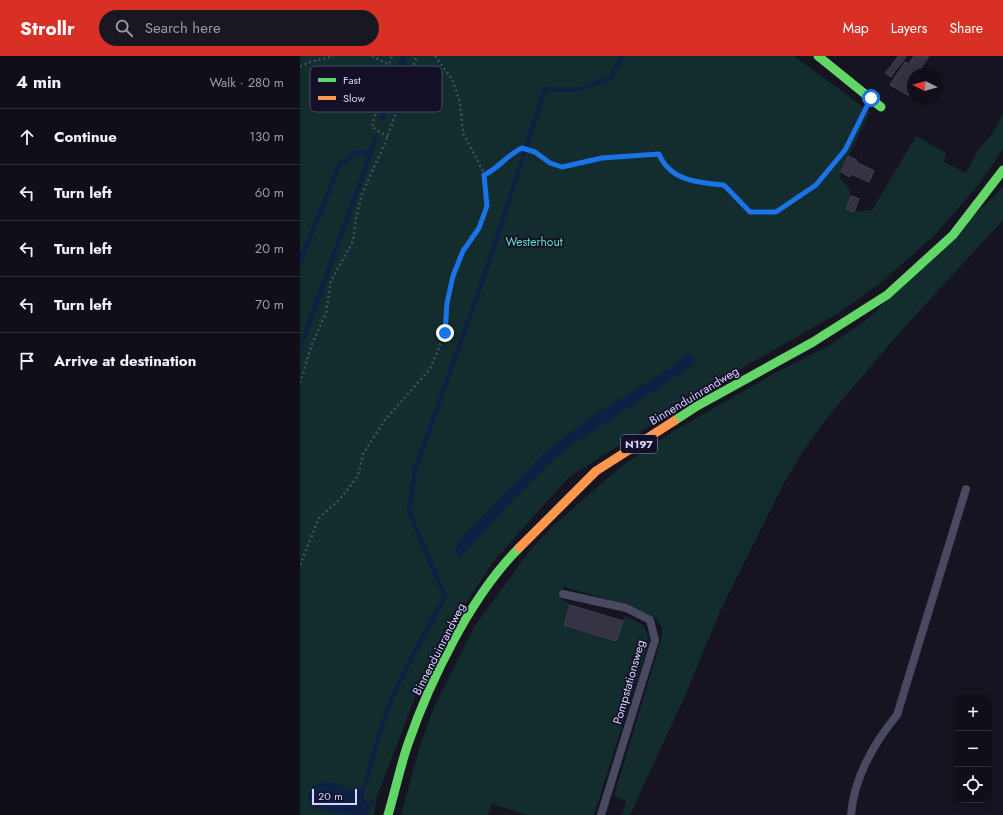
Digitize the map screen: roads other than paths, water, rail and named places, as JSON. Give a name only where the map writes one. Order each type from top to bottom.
[{"type":"main road","points":[[818,56],[882,107]]},
{"type":"main road","name":"Binnenduinrandweg","points":[[388,815],[408,744],[434,680],[466,619],[503,564],[596,471],[697,406],[813,342],[887,295],[953,235],[1003,170]]},
{"type":"lane","points":[[851,815],[852,801],[864,765],[884,731],[897,714],[966,489]]},
{"type":"lane","name":"Pompstationsweg","points":[[563,594],[626,608],[650,620],[655,640],[601,815]]},
{"type":"water","points":[[689,354],[695,357],[693,365],[561,452],[506,507],[461,556],[454,554],[458,544],[469,530],[547,450],[591,417],[672,367],[683,356]]},
{"type":"water","points":[[327,781],[339,784],[348,790],[361,788],[366,782],[364,799],[368,804],[376,799],[366,815],[329,813],[323,811],[310,805],[308,794],[314,786]]},
{"type":"waterway","points":[[401,66],[404,56]]},
{"type":"waterway","points":[[366,782],[390,703],[409,662],[445,597],[409,512],[415,470],[489,262],[545,89],[577,90],[610,78],[623,56]]},
{"type":"waterway","points":[[382,119],[384,112]]},
{"type":"waterway","points":[[300,348],[362,178],[375,138]]},
{"type":"waterway","points":[[300,261],[339,166],[355,153],[371,152]]},
{"type":"park label","name":"Westerhout","points":[[534,242]]}]
